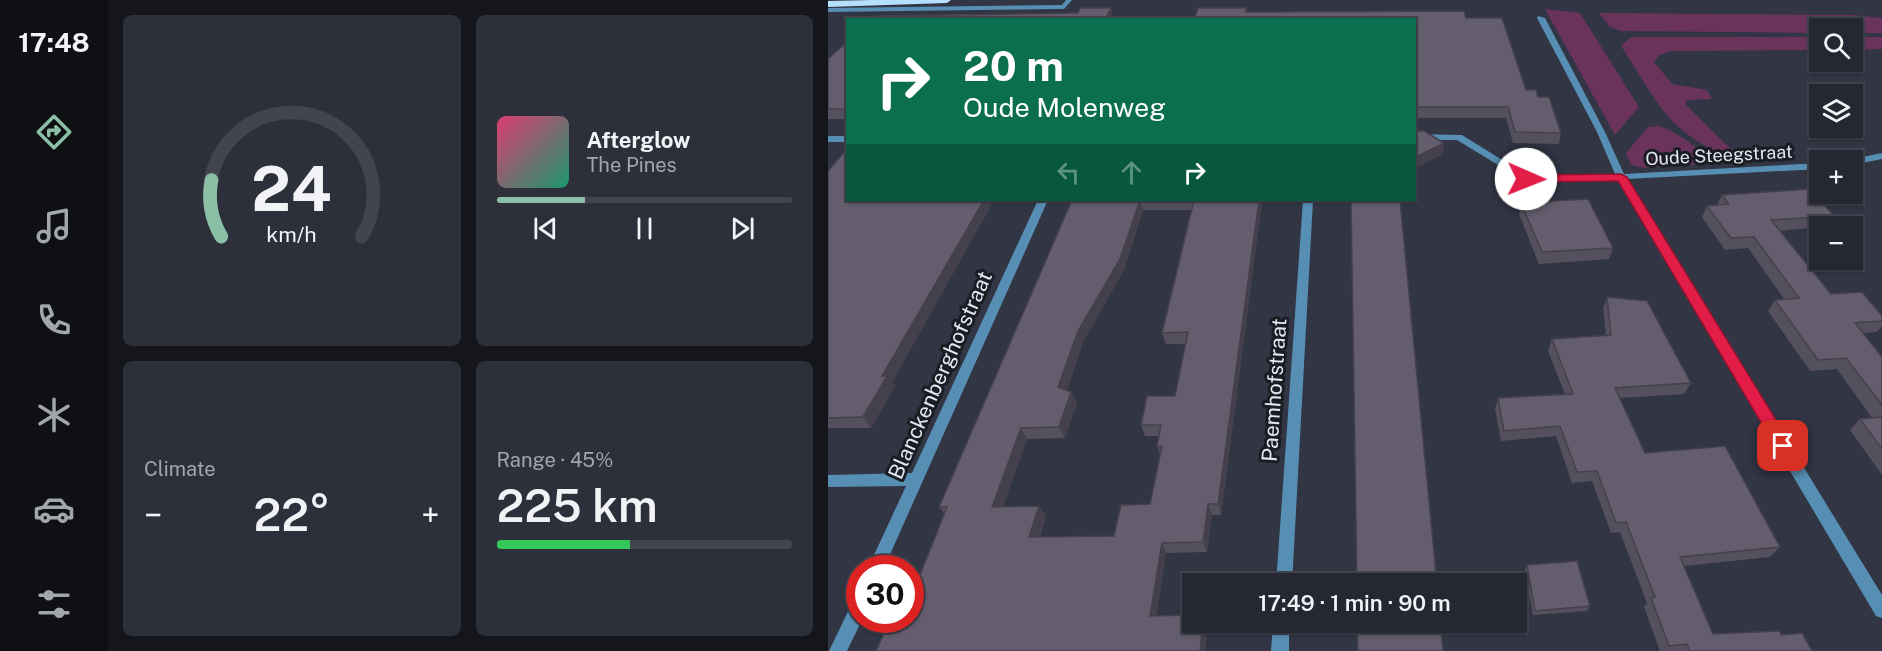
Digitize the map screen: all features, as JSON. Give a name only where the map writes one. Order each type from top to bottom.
[{"type":"main road","points":[[828,4],[947,0]]},
{"type":"street","points":[[828,10],[1064,7],[1069,0]]},
{"type":"street","points":[[1541,18],[1612,155],[1621,177],[1882,610]]},
{"type":"street","name":"Oude Steegstraat","points":[[1416,137],[1459,137],[1526,179],[1621,177],[1809,167]]},
{"type":"street","points":[[828,150],[838,139]]},
{"type":"street","points":[[1863,160],[1882,156]]},
{"type":"street","name":"Blanckenberghofstraat","points":[[882,555],[1043,201]]},
{"type":"street","name":"Paemhofstraat","points":[[1285,573],[1308,201]]},
{"type":"street","points":[[828,481],[918,479]]},
{"type":"street","points":[[838,651],[847,633]]},
{"type":"street","points":[[1280,651],[1281,633]]},
{"type":"shaded area","points":[[1545,9],[1580,13],[1639,107],[1615,135]]},
{"type":"shaded area","points":[[1599,13],[1854,15],[1882,18],[1882,33],[1863,33],[1863,18],[1809,18],[1809,33],[1621,31],[1610,27]]},
{"type":"shaded area","points":[[1631,37],[1809,37],[1809,50],[1672,51],[1659,55],[1654,62],[1672,84],[1707,90],[1712,99],[1687,100],[1685,104],[1744,162],[1701,144],[1681,129],[1653,97],[1621,46]]},
{"type":"shaded area","points":[[1863,37],[1882,37],[1882,49],[1863,50]]},
{"type":"shaded area","points":[[1658,126],[1686,140],[1709,160],[1706,164],[1644,168],[1631,165],[1626,153],[1648,127]]},
{"type":"building","points":[[1080,8],[1111,8],[1106,18],[872,18],[874,16],[1078,13]]},
{"type":"building","points":[[1198,8],[1247,8],[1246,12],[1464,11],[1466,18],[1502,18],[1526,90],[1536,90],[1538,97],[1549,97],[1561,133],[1515,132],[1508,107],[1416,107],[1416,18],[1195,18]]},
{"type":"building","points":[[846,43],[846,109],[828,109],[828,59]]},
{"type":"building","points":[[1416,131],[1424,131],[1444,143],[1416,157]]},
{"type":"building","points":[[846,150],[846,201],[983,201],[882,376],[887,376],[863,417],[828,418],[828,171]]},
{"type":"building","points":[[1809,189],[1809,204],[1823,204],[1834,216],[1771,220],[1809,267],[1809,270],[1812,270],[1831,294],[1862,292],[1882,316],[1882,321],[1855,323],[1882,357],[1882,405],[1846,358],[1818,360],[1775,300],[1799,298],[1754,237],[1731,238],[1707,206],[1729,204],[1722,195]]},
{"type":"building","points":[[1588,199],[1613,248],[1542,252],[1521,203]]},
{"type":"building","points":[[1072,201],[1140,201],[1120,259],[1078,331],[1058,387],[1071,392],[1059,427],[1021,428],[992,507],[1039,506],[1029,537],[1114,536],[1121,505],[1150,504],[1162,446],[1157,446],[1161,425],[1141,425],[1147,396],[1175,396],[1188,332],[1162,333],[1194,201],[1259,201],[1218,504],[1208,504],[1203,542],[1162,543],[1150,616],[1182,615],[1182,633],[1202,633],[1200,651],[876,651],[884,633],[924,633],[924,565],[947,507],[939,507]]},
{"type":"building","points":[[1351,201],[1400,201],[1436,573],[1357,573]]},
{"type":"building","points":[[1607,297],[1647,301],[1691,383],[1615,388],[1645,453],[1725,446],[1780,547],[1680,557],[1713,634],[1780,631],[1781,635],[1802,633],[1812,651],[1690,651],[1687,644],[1669,646],[1651,598],[1655,597],[1626,522],[1616,523],[1597,471],[1577,472],[1560,426],[1504,431],[1498,398],[1573,394],[1552,339],[1611,335]]},
{"type":"building","points":[[1882,417],[1882,449],[1860,419]]},
{"type":"building","points":[[1577,561],[1590,606],[1535,611],[1527,565]]},
{"type":"building","points":[[1357,633],[1441,633],[1443,651],[1358,651]]},
{"type":"route","points":[[1526,179],[1621,177],[1783,446]]}]
